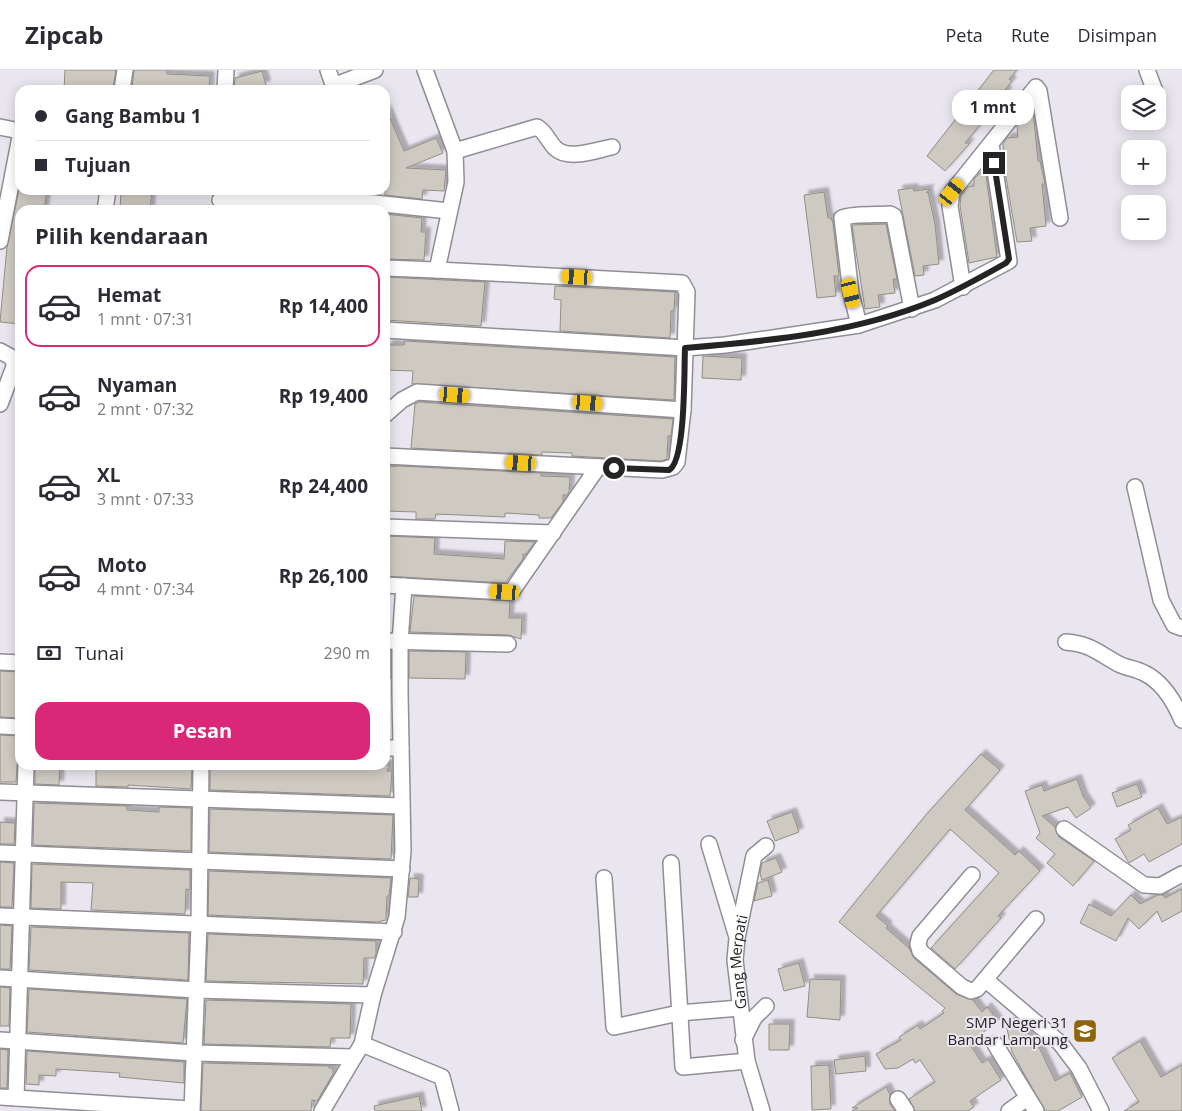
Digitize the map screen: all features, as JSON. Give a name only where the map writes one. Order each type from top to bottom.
[{"type":"street","points":[[123,85],[125,70]]},
{"type":"street","points":[[225,85],[226,70]]},
{"type":"street","points":[[328,70],[333,85]]},
{"type":"street","points":[[341,85],[375,70]]},
{"type":"street","points":[[425,70],[455,151],[456,182],[437,270]]},
{"type":"street","points":[[1146,70],[1152,85]]},
{"type":"street","points":[[963,287],[950,199],[952,192],[1036,87],[1039,90],[1060,218]]},
{"type":"street","points":[[0,127],[15,130]]},
{"type":"street","points":[[455,151],[537,127],[556,150],[564,154],[612,147]]},
{"type":"street","points":[[390,330],[685,348],[792,336],[859,325],[912,308],[963,287],[1009,261],[992,144]]},
{"type":"street","points":[[0,241],[2,219],[15,160]]},
{"type":"street","points":[[220,200],[357,195],[449,211]]},
{"type":"street","points":[[859,325],[846,258],[842,218],[846,216],[890,214],[894,216],[912,308]]},
{"type":"street","points":[[390,268],[682,283],[687,292],[683,410],[678,454],[673,468],[662,470],[390,456]]},
{"type":"street","points":[[0,351],[11,356],[15,364],[0,404]]},
{"type":"street","points":[[390,411],[402,400],[417,392],[683,410]]},
{"type":"street","points":[[390,585],[512,591],[598,467]]},
{"type":"street","points":[[1135,487],[1161,600],[1174,625],[1182,628]]},
{"type":"street","points":[[390,527],[553,533]]},
{"type":"street","points":[[322,1111],[362,1044],[373,995],[394,932],[402,869],[401,748],[392,693],[392,642],[404,586]]},
{"type":"street","points":[[392,642],[508,644]]},
{"type":"street","points":[[1066,642],[1082,644],[1099,651],[1126,668],[1144,673],[1167,692],[1182,720]]},
{"type":"street","points":[[0,662],[15,663]]},
{"type":"street","points":[[0,726],[15,727]]},
{"type":"street","points":[[390,748],[401,748]]},
{"type":"street","points":[[16,1098],[26,770]]},
{"type":"street","points":[[0,1097],[191,1110],[200,925],[202,770]]},
{"type":"street","points":[[0,792],[400,806]]},
{"type":"street","points":[[1064,829],[1144,885],[1160,886],[1182,874]]},
{"type":"street","points":[[709,844],[737,938]]},
{"type":"street","name":"Gang Merpati","points":[[762,1111],[747,1061],[743,1040],[735,960],[737,938],[754,856],[766,846]]},
{"type":"street","points":[[0,853],[402,869]]},
{"type":"street","points":[[671,862],[683,1067],[747,1061]]},
{"type":"street","points":[[972,875],[920,936],[918,944],[920,951],[962,987],[971,991],[977,989],[1036,919]]},
{"type":"street","points":[[604,878],[614,1027],[679,1013],[740,1008]]},
{"type":"street","points":[[0,916],[394,932]]},
{"type":"street","points":[[0,978],[196,990],[373,995]]},
{"type":"street","points":[[986,980],[1060,1043],[1079,1068],[1101,1111]]},
{"type":"street","points":[[743,1040],[754,1018],[766,1006]]},
{"type":"street","points":[[0,1040],[194,1053],[353,1057]]},
{"type":"street","points":[[362,1044],[444,1079],[451,1106]]},
{"type":"street","points":[[994,1044],[1036,1111]]},
{"type":"street","points":[[1009,1111],[1027,1098]]},
{"type":"building","points":[[65,70],[116,70],[113,85],[64,85]]},
{"type":"building","points":[[134,70],[167,70],[167,74],[210,76],[209,85],[132,85]]},
{"type":"building","points":[[994,70],[1017,70],[1009,79],[1012,81],[1005,90],[1007,92],[965,143],[970,143],[945,171],[927,156]]},
{"type":"building","points":[[262,71],[266,85],[234,85],[235,78]]},
{"type":"building","points":[[1033,110],[1038,161],[1040,161],[1045,184],[1042,184],[1046,226],[1030,228],[1032,241],[1017,242],[1004,166],[1003,144],[1007,138],[1018,137],[1017,126],[1029,111]]},
{"type":"building","points":[[390,118],[404,151],[436,138],[443,153],[406,168],[446,170],[444,191],[423,190],[422,199],[385,195],[390,195]]},
{"type":"building","points":[[985,168],[997,257],[969,263],[960,205],[961,196],[968,187],[974,186],[974,179]]},
{"type":"building","points":[[913,188],[914,191],[930,189],[926,193],[928,192],[935,224],[939,264],[923,266],[924,275],[915,276],[898,190]]},
{"type":"building","points":[[824,192],[828,218],[831,218],[833,223],[839,276],[834,276],[836,296],[817,298],[804,195]]},
{"type":"building","points":[[18,195],[46,195],[45,205],[16,205]]},
{"type":"building","points":[[121,195],[152,195],[150,205],[120,205]]},
{"type":"building","points":[[15,209],[15,324],[0,322],[7,247]]},
{"type":"building","points":[[390,215],[422,218],[421,232],[426,232],[424,260],[390,259]]},
{"type":"building","points":[[886,224],[897,279],[893,279],[895,293],[878,295],[880,307],[865,309],[852,225]]},
{"type":"building","points":[[390,277],[485,282],[481,326],[390,320]]},
{"type":"building","points":[[555,286],[675,292],[674,311],[671,311],[670,338],[560,331],[561,300],[554,299]]},
{"type":"building","points":[[405,341],[675,357],[674,400],[412,384],[413,371],[390,370],[390,345],[404,345]]},
{"type":"building","points":[[703,356],[742,358],[741,380],[702,378]]},
{"type":"building","points":[[419,402],[673,419],[671,436],[668,436],[667,459],[661,461],[572,456],[572,453],[542,452],[542,455],[411,448],[415,404]]},
{"type":"building","points":[[390,467],[541,473],[541,476],[570,477],[569,492],[567,495],[563,495],[563,502],[551,518],[539,518],[539,515],[505,513],[505,517],[436,514],[435,519],[416,519],[416,512],[390,511]]},
{"type":"building","points":[[390,536],[435,538],[434,554],[504,559],[505,541],[535,542],[526,554],[523,554],[523,559],[505,583],[390,576]]},
{"type":"building","points":[[414,596],[510,601],[509,618],[522,618],[521,639],[508,635],[410,632]]},
{"type":"building","points":[[390,651],[391,651],[390,678]]},
{"type":"building","points":[[409,651],[466,652],[465,679],[409,678]]},
{"type":"building","points":[[0,671],[15,672],[15,718],[0,717]]},
{"type":"building","points":[[0,735],[15,736],[16,782],[0,782]]},
{"type":"building","points":[[981,754],[1000,770],[965,810],[1015,855],[1019,851],[1040,871],[998,916],[1001,918],[955,969],[931,948],[999,873],[950,829],[876,916],[888,926],[886,928],[909,948],[914,958],[956,994],[973,1000],[982,1012],[987,1007],[998,1021],[969,1043],[982,1063],[988,1059],[1001,1080],[970,1101],[974,1107],[968,1111],[915,1111],[909,1099],[935,1082],[920,1060],[915,1063],[913,1059],[898,1068],[885,1069],[876,1054],[901,1040],[899,1037],[918,1025],[920,1029],[944,1013],[942,1011],[945,1008],[839,922],[925,816]]},
{"type":"building","points":[[35,770],[60,770],[59,785],[35,784]]},
{"type":"building","points":[[96,770],[192,770],[191,789],[128,785],[128,787],[96,786]]},
{"type":"building","points":[[210,770],[392,771],[390,796],[210,790]]},
{"type":"building","points":[[1077,779],[1083,796],[1091,808],[1076,818],[1068,807],[1042,816],[1055,827],[1059,837],[1094,861],[1073,886],[1047,863],[1055,854],[1036,838],[1040,833],[1025,791],[1042,785],[1044,791]]},
{"type":"building","points":[[1137,784],[1142,797],[1117,807],[1112,793]]},
{"type":"building","points":[[34,803],[127,806],[127,810],[159,812],[159,807],[191,808],[191,851],[33,845]]},
{"type":"building","points":[[1158,808],[1167,824],[1182,817],[1182,844],[1149,862],[1144,854],[1129,863],[1115,839],[1131,830],[1128,825]]},
{"type":"building","points":[[210,809],[393,815],[391,859],[209,852]]},
{"type":"building","points":[[792,812],[799,832],[775,841],[767,821]]},
{"type":"building","points":[[0,822],[15,823],[14,844],[0,844]]},
{"type":"building","points":[[776,858],[782,872],[762,880],[760,874],[762,863]]},
{"type":"building","points":[[0,862],[14,863],[12,907],[0,907]]},
{"type":"building","points":[[32,864],[190,870],[190,890],[186,889],[185,914],[91,910],[93,883],[61,882],[61,909],[31,908]]},
{"type":"building","points":[[209,871],[391,878],[389,896],[387,896],[386,920],[377,922],[208,915]]},
{"type":"building","points":[[410,878],[419,879],[418,897],[408,897]]},
{"type":"building","points":[[768,880],[772,896],[754,901],[758,883]]},
{"type":"building","points":[[1182,889],[1182,911],[1162,922],[1157,911],[1139,929],[1128,918],[1116,941],[1080,923],[1089,904],[1111,916],[1131,895],[1140,904],[1158,895],[1163,895],[1165,898]]},
{"type":"building","points":[[0,925],[12,926],[10,969],[0,969]]},
{"type":"building","points":[[31,927],[189,933],[188,980],[29,970]]},
{"type":"building","points":[[208,934],[376,941],[376,954],[374,958],[364,958],[363,984],[206,981]]},
{"type":"building","points":[[799,963],[805,986],[784,991],[778,969]]},
{"type":"building","points":[[810,979],[841,980],[840,1020],[807,1017]]},
{"type":"building","points":[[0,987],[10,988],[9,1026],[0,1026]]},
{"type":"building","points":[[29,989],[187,999],[183,1043],[27,1032]]},
{"type":"building","points":[[206,1000],[351,1004],[350,1038],[331,1038],[330,1047],[204,1044]]},
{"type":"building","points":[[1019,1020],[1027,1027],[1032,1048],[1038,1045],[1055,1081],[1070,1073],[1082,1097],[1058,1111],[1045,1111],[1012,1052],[1006,1024]]},
{"type":"building","points":[[769,1024],[790,1024],[789,1050],[769,1050]]},
{"type":"building","points":[[1140,1041],[1161,1077],[1182,1065],[1182,1111],[1124,1111],[1139,1102],[1112,1058]]},
{"type":"building","points":[[0,1049],[8,1050],[7,1088],[0,1088]]},
{"type":"building","points":[[27,1051],[184,1062],[184,1083],[119,1077],[120,1073],[56,1069],[56,1076],[39,1075],[39,1085],[26,1084]]},
{"type":"building","points":[[865,1056],[866,1071],[836,1074],[834,1060]]},
{"type":"building","points":[[203,1063],[329,1066],[329,1068],[333,1068],[333,1074],[317,1101],[312,1100],[311,1111],[201,1111]]},
{"type":"building","points":[[829,1065],[831,1109],[812,1110],[811,1066]]},
{"type":"building","points":[[886,1087],[890,1094],[890,1104],[895,1111],[852,1111],[858,1108],[852,1108]]},
{"type":"building","points":[[419,1096],[422,1111],[375,1111],[374,1106]]},
{"type":"place","name":"SMP Negeri 31 Bandar Lampung","points":[[1085,1031]]},
{"type":"route","points":[[614,468],[669,470],[677,462],[683,410],[685,348],[725,345],[859,325],[936,300],[1009,261],[994,163]]}]
